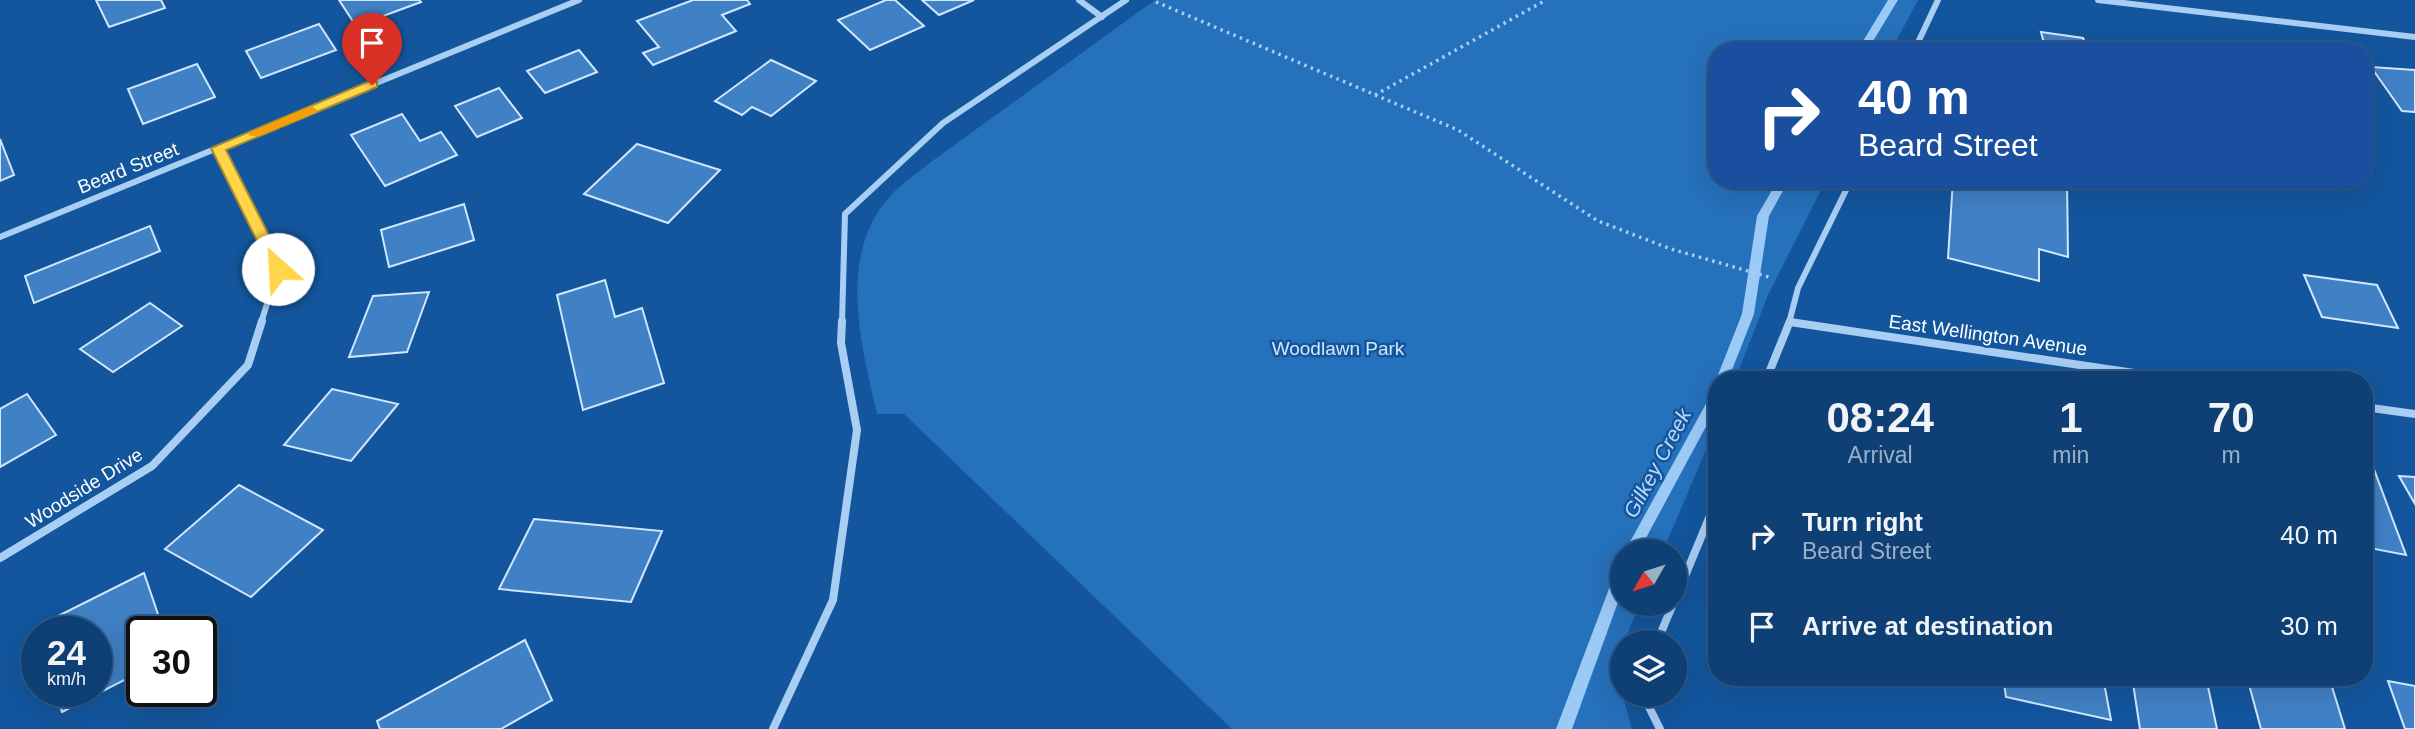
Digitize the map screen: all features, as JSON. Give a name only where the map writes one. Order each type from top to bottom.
[{"type":"street","name":"Beard Street","points":[[0,237],[579,0]]},
{"type":"street","points":[[1079,0],[1102,17]]},
{"type":"street","points":[[774,729],[833,600],[857,430],[841,343],[845,214],[943,123],[1126,0]]},
{"type":"street","points":[[1918,42],[1938,0]]},
{"type":"street","points":[[2098,0],[2415,37]]},
{"type":"street","name":"Woodside Drive","points":[[0,558],[152,466],[248,365],[278,269],[218,148]]},
{"type":"street","points":[[1770,371],[1790,322],[1798,288],[1847,189]]},
{"type":"street","name":"East Wellington Avenue","points":[[1790,322],[2120,371]]},
{"type":"street","points":[[2373,408],[2415,414]]},
{"type":"street","points":[[1687,571],[1708,521]]},
{"type":"street","points":[[1648,707],[1660,729]]},
{"type":"path","points":[[1374,96],[1546,0]]},
{"type":"path","points":[[1156,2],[1458,130],[1598,221],[1671,249],[1769,276]]},
{"type":"green space","name":"Woodlawn Park","points":[[1155,0],[1918,0],[1896,42],[1708,42],[1708,189],[1821,189],[1768,295],[1738,371],[1708,371],[1708,445],[1668,539],[1610,539],[1610,616],[1635,616],[1629,630],[1610,630],[1610,707],[1626,707],[1632,729],[1232,729],[904,414],[877,414],[860,326],[857,296],[859,267],[865,239],[878,213],[897,189]]},
{"type":"building","points":[[96,0],[161,0],[165,8],[109,27]]},
{"type":"building","points":[[339,0],[419,0],[421,2],[356,26]]},
{"type":"building","points":[[693,0],[747,0],[750,4],[722,15],[736,31],[653,65],[643,53],[659,47],[637,21]]},
{"type":"building","points":[[886,0],[895,0],[924,26],[870,50],[838,20]]},
{"type":"building","points":[[922,0],[974,0],[939,15]]},
{"type":"building","points":[[319,24],[336,50],[261,78],[246,51]]},
{"type":"building","points":[[2041,32],[2083,38],[2085,42],[2044,42]]},
{"type":"building","points":[[579,50],[597,72],[545,93],[527,71]]},
{"type":"building","points":[[771,60],[816,81],[771,116],[752,107],[742,115],[715,101]]},
{"type":"building","points":[[197,64],[215,97],[143,124],[128,89]]},
{"type":"building","points":[[2373,67],[2415,70],[2415,112],[2402,111]]},
{"type":"building","points":[[499,88],[522,118],[477,137],[455,106]]},
{"type":"building","points":[[402,114],[420,141],[441,132],[457,155],[385,186],[351,135]]},
{"type":"building","points":[[0,139],[14,175],[0,181]]},
{"type":"building","points":[[637,144],[720,170],[668,223],[584,194]]},
{"type":"building","points":[[1952,189],[2067,189],[2068,257],[2039,249],[2039,281],[1948,258]]},
{"type":"building","points":[[464,204],[474,240],[389,267],[381,230]]},
{"type":"building","points":[[150,226],[160,251],[34,303],[25,276]]},
{"type":"building","points":[[2304,275],[2377,285],[2398,328],[2322,317]]},
{"type":"building","points":[[605,280],[615,317],[642,308],[664,383],[583,410],[557,295]]},
{"type":"building","points":[[429,292],[407,352],[349,357],[373,296]]},
{"type":"building","points":[[150,303],[182,326],[113,372],[80,349]]},
{"type":"building","points":[[332,389],[398,404],[351,461],[284,445]]},
{"type":"building","points":[[27,394],[56,435],[0,467],[0,409]]},
{"type":"building","points":[[2373,467],[2406,555],[2373,549]]},
{"type":"building","points":[[2399,476],[2415,477],[2415,504]]},
{"type":"building","points":[[239,485],[323,530],[251,597],[165,549]]},
{"type":"building","points":[[534,519],[662,531],[631,602],[499,589]]},
{"type":"building","points":[[144,573],[159,616],[126,616],[126,679],[112,686],[112,616],[58,616]]},
{"type":"building","points":[[525,640],[552,700],[501,729],[380,729],[377,721]]},
{"type":"building","points":[[2388,681],[2415,686],[2415,729],[2405,729]]},
{"type":"building","points":[[2004,686],[2105,686],[2111,720],[2006,697]]},
{"type":"building","points":[[2133,686],[2208,686],[2217,729],[2140,729]]},
{"type":"building","points":[[2249,686],[2332,686],[2345,729],[2261,729]]},
{"type":"waterway","name":"Gilkey Creek","points":[[1867,42],[1893,0]]},
{"type":"waterway","name":"Gilkey Creek","points":[[1726,371],[1748,314],[1763,216],[1779,189]]},
{"type":"waterway","name":"Gilkey Creek","points":[[1638,539],[1708,411]]},
{"type":"waterway","name":"Gilkey Creek","points":[[1564,729],[1610,605]]},
{"type":"slow traffic","points":[[255,133],[311,110]]},
{"type":"route","points":[[278,269],[218,148],[372,85]]}]
